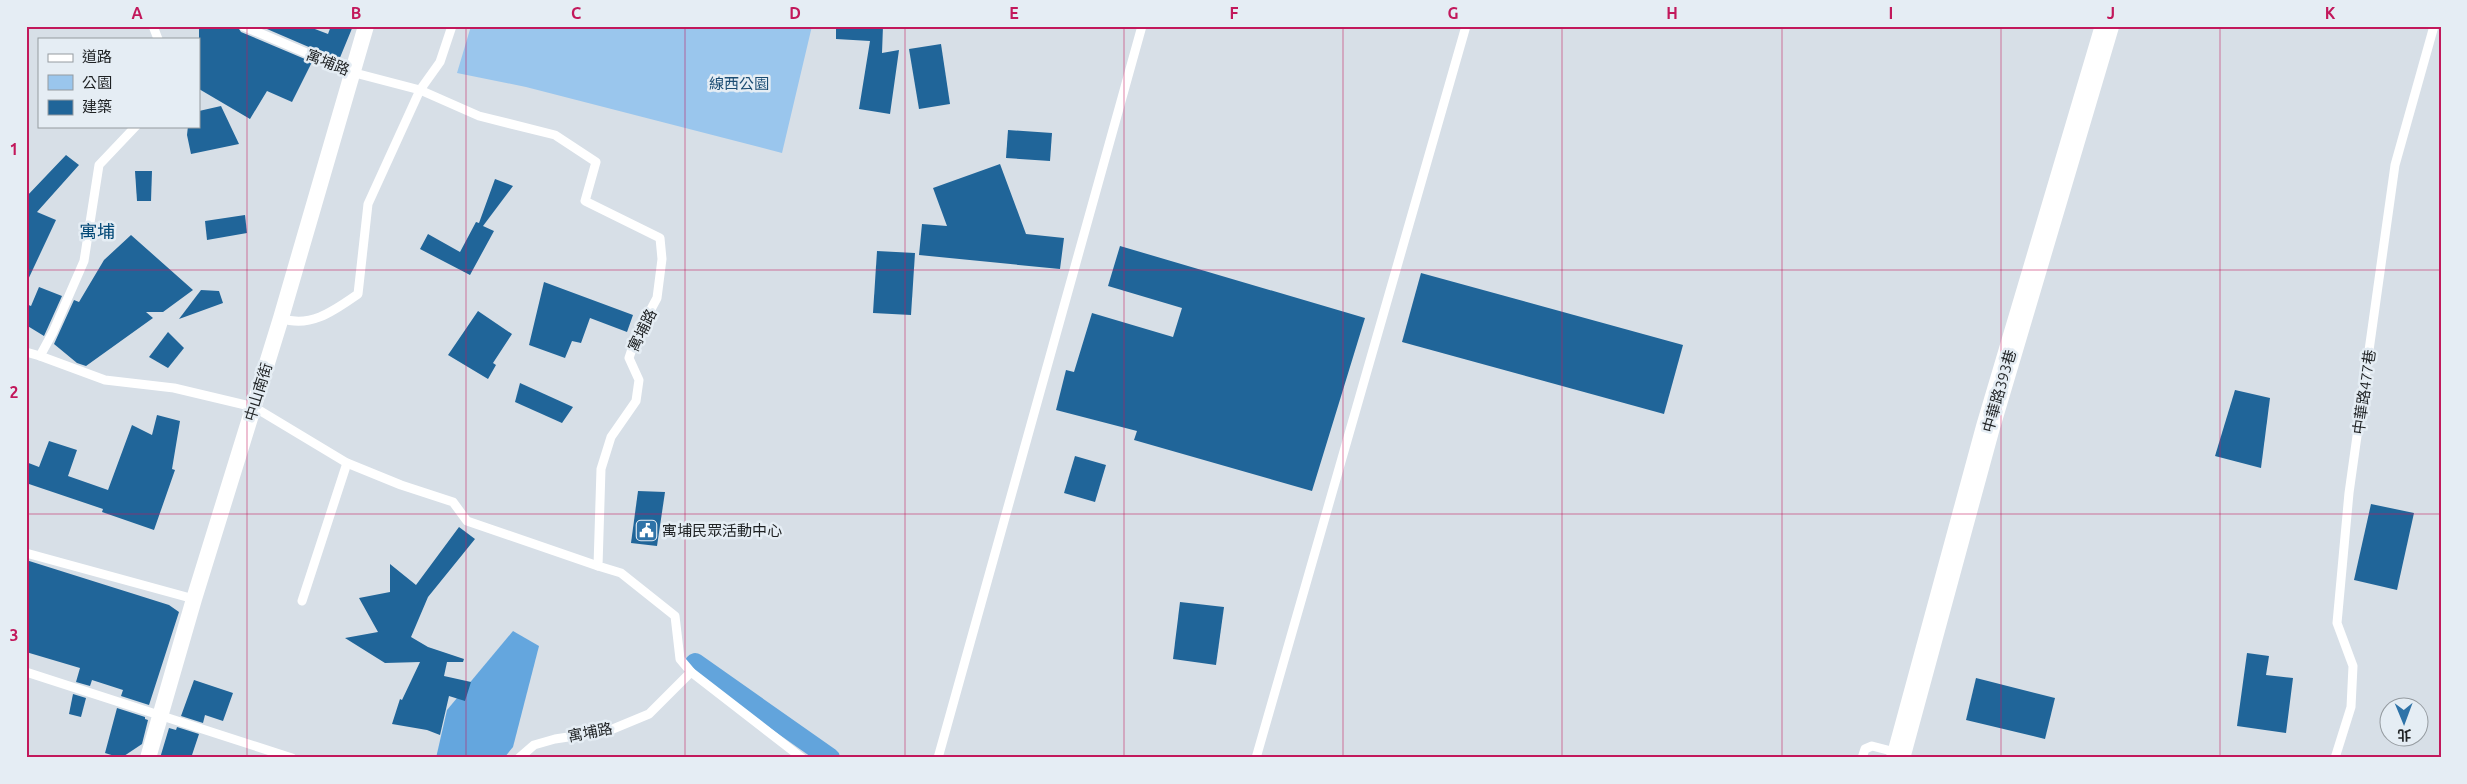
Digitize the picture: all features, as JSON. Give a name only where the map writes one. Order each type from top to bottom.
[{"type":"street","name":"中山南街","points":[[148,758],[194,599],[281,318],[351,72],[366,26]]},
{"type":"street","name":"中華路393巷","points":[[1898,756],[1988,427],[2107,26]]},
{"type":"lane","points":[[154,26],[158,38]]},
{"type":"lane","name":"寓埔路","points":[[243,26],[351,72],[420,90],[479,116],[555,135],[596,162],[585,201],[660,238],[662,260],[658,298],[636,337],[628,358],[639,380],[636,401],[611,437],[601,469],[598,566]]},
{"type":"lane","points":[[281,318],[290,322],[318,319],[334,311],[358,294],[368,204],[420,90],[440,62],[452,26]]},
{"type":"lane","points":[[938,758],[1142,26]]},
{"type":"lane","points":[[1256,758],[1466,26]]},
{"type":"lane","name":"中華路477巷","points":[[2335,758],[2351,707],[2353,666],[2337,623],[2349,493],[2395,165],[2434,26]]},
{"type":"lane","points":[[40,356],[53,332],[84,262],[99,165],[134,128]]},
{"type":"lane","points":[[26,352],[105,380],[174,388],[254,407],[347,463],[401,485],[453,502],[467,521],[621,573],[675,616],[680,659],[691,672],[802,758]]},
{"type":"lane","points":[[302,601],[347,463]]},
{"type":"lane","points":[[26,553],[194,599]]},
{"type":"lane","points":[[26,672],[292,758]]},
{"type":"lane","name":"寓埔路","points":[[519,758],[534,745],[555,739],[608,732],[649,714],[691,672]]},
{"type":"lane","points":[[1862,758],[1865,749],[1872,746],[1898,756]]},
{"type":"green space","name":"線西公園","points":[[471,26],[812,26],[782,153],[526,87],[457,73]]},
{"type":"shaded area","points":[[513,631],[539,646],[513,747],[504,758],[436,758],[447,710]]},
{"type":"building","points":[[199,26],[237,26],[241,32],[312,62],[292,102],[267,91],[250,119],[200,90]]},
{"type":"building","points":[[260,26],[307,26],[328,34],[331,26],[353,26],[339,60]]},
{"type":"building","points":[[836,26],[883,26],[882,53],[899,50],[890,114],[859,109],[870,41],[836,39]]},
{"type":"building","points":[[941,44],[950,104],[919,109],[909,49]]},
{"type":"building","points":[[221,106],[239,144],[191,154],[187,135],[188,128],[200,128],[200,111]]},
{"type":"building","points":[[1008,130],[1052,133],[1050,161],[1006,158]]},
{"type":"building","points":[[66,155],[79,165],[37,212],[56,220],[26,284],[26,197]]},
{"type":"building","points":[[1000,164],[1026,234],[1064,238],[1060,269],[919,255],[922,224],[947,226],[933,188]]},
{"type":"building","points":[[135,171],[152,171],[151,201],[137,201]]},
{"type":"building","points":[[495,179],[513,186],[483,226],[494,231],[470,275],[420,249],[428,234],[460,252],[476,222],[479,223]]},
{"type":"building","points":[[245,215],[247,233],[207,240],[205,221]]},
{"type":"building","points":[[131,235],[193,290],[163,312],[146,312],[153,318],[86,366],[77,363],[54,344],[74,300],[79,302],[104,260]]},
{"type":"building","points":[[1120,246],[1365,318],[1312,491],[1134,440],[1137,431],[1056,410],[1066,370],[1074,372],[1092,313],[1173,337],[1182,308],[1108,286]]},
{"type":"building","points":[[877,251],[915,253],[911,315],[873,313]]},
{"type":"building","points":[[1421,273],[1683,345],[1664,414],[1402,342]]},
{"type":"building","points":[[544,282],[633,315],[627,332],[590,318],[581,343],[572,341],[565,358],[529,345]]},
{"type":"building","points":[[39,287],[62,296],[44,336],[26,325],[26,304],[31,306]]},
{"type":"building","points":[[201,290],[219,291],[223,303],[179,319]]},
{"type":"building","points":[[478,311],[512,334],[493,363],[496,365],[488,379],[448,355]]},
{"type":"building","points":[[168,332],[184,348],[168,368],[149,357]]},
{"type":"building","points":[[520,383],[573,407],[562,423],[515,402]]},
{"type":"building","points":[[2235,390],[2270,398],[2261,468],[2215,456]]},
{"type":"building","points":[[157,415],[180,421],[172,469],[175,470],[154,530],[102,512],[103,509],[26,483],[26,462],[39,467],[49,441],[77,450],[68,476],[108,490],[132,425],[152,435]]},
{"type":"building","points":[[1075,456],[1106,465],[1095,502],[1064,493]]},
{"type":"building","name":"寓埔民眾活動中心","points":[[638,491],[665,492],[657,546],[631,543]]},
{"type":"building","points":[[2371,504],[2414,513],[2397,590],[2354,580]]},
{"type":"building","points":[[459,527],[475,539],[428,597],[411,637],[428,647],[464,659],[463,662],[447,662],[444,676],[471,682],[465,701],[449,696],[440,735],[427,730],[392,724],[400,699],[402,700],[420,662],[385,663],[345,638],[378,632],[359,598],[390,592],[390,564],[416,585]]},
{"type":"building","points":[[26,560],[169,605],[179,612],[149,705],[121,696],[123,690],[92,680],[90,686],[76,682],[80,668],[26,652]]},
{"type":"building","points":[[1180,602],[1224,607],[1216,665],[1173,659]]},
{"type":"building","points":[[2247,653],[2269,656],[2266,675],[2293,678],[2286,733],[2237,726]]},
{"type":"building","points":[[1976,678],[2055,698],[2045,739],[1966,720]]},
{"type":"building","points":[[194,680],[233,693],[223,721],[205,715],[203,723],[181,716]]},
{"type":"building","points":[[73,694],[86,698],[81,717],[69,714]]},
{"type":"building","points":[[117,708],[145,717],[148,720],[142,744],[121,758],[105,753]]},
{"type":"building","points":[[177,727],[199,734],[191,758],[160,758],[169,728],[176,730]]},
{"type":"waterway","points":[[695,663],[830,758]]},
{"type":"place","name":"寓埔民眾活動中心","points":[[646,530]]},
{"type":"district","name":"寓埔","points":[[97,231]]}]
